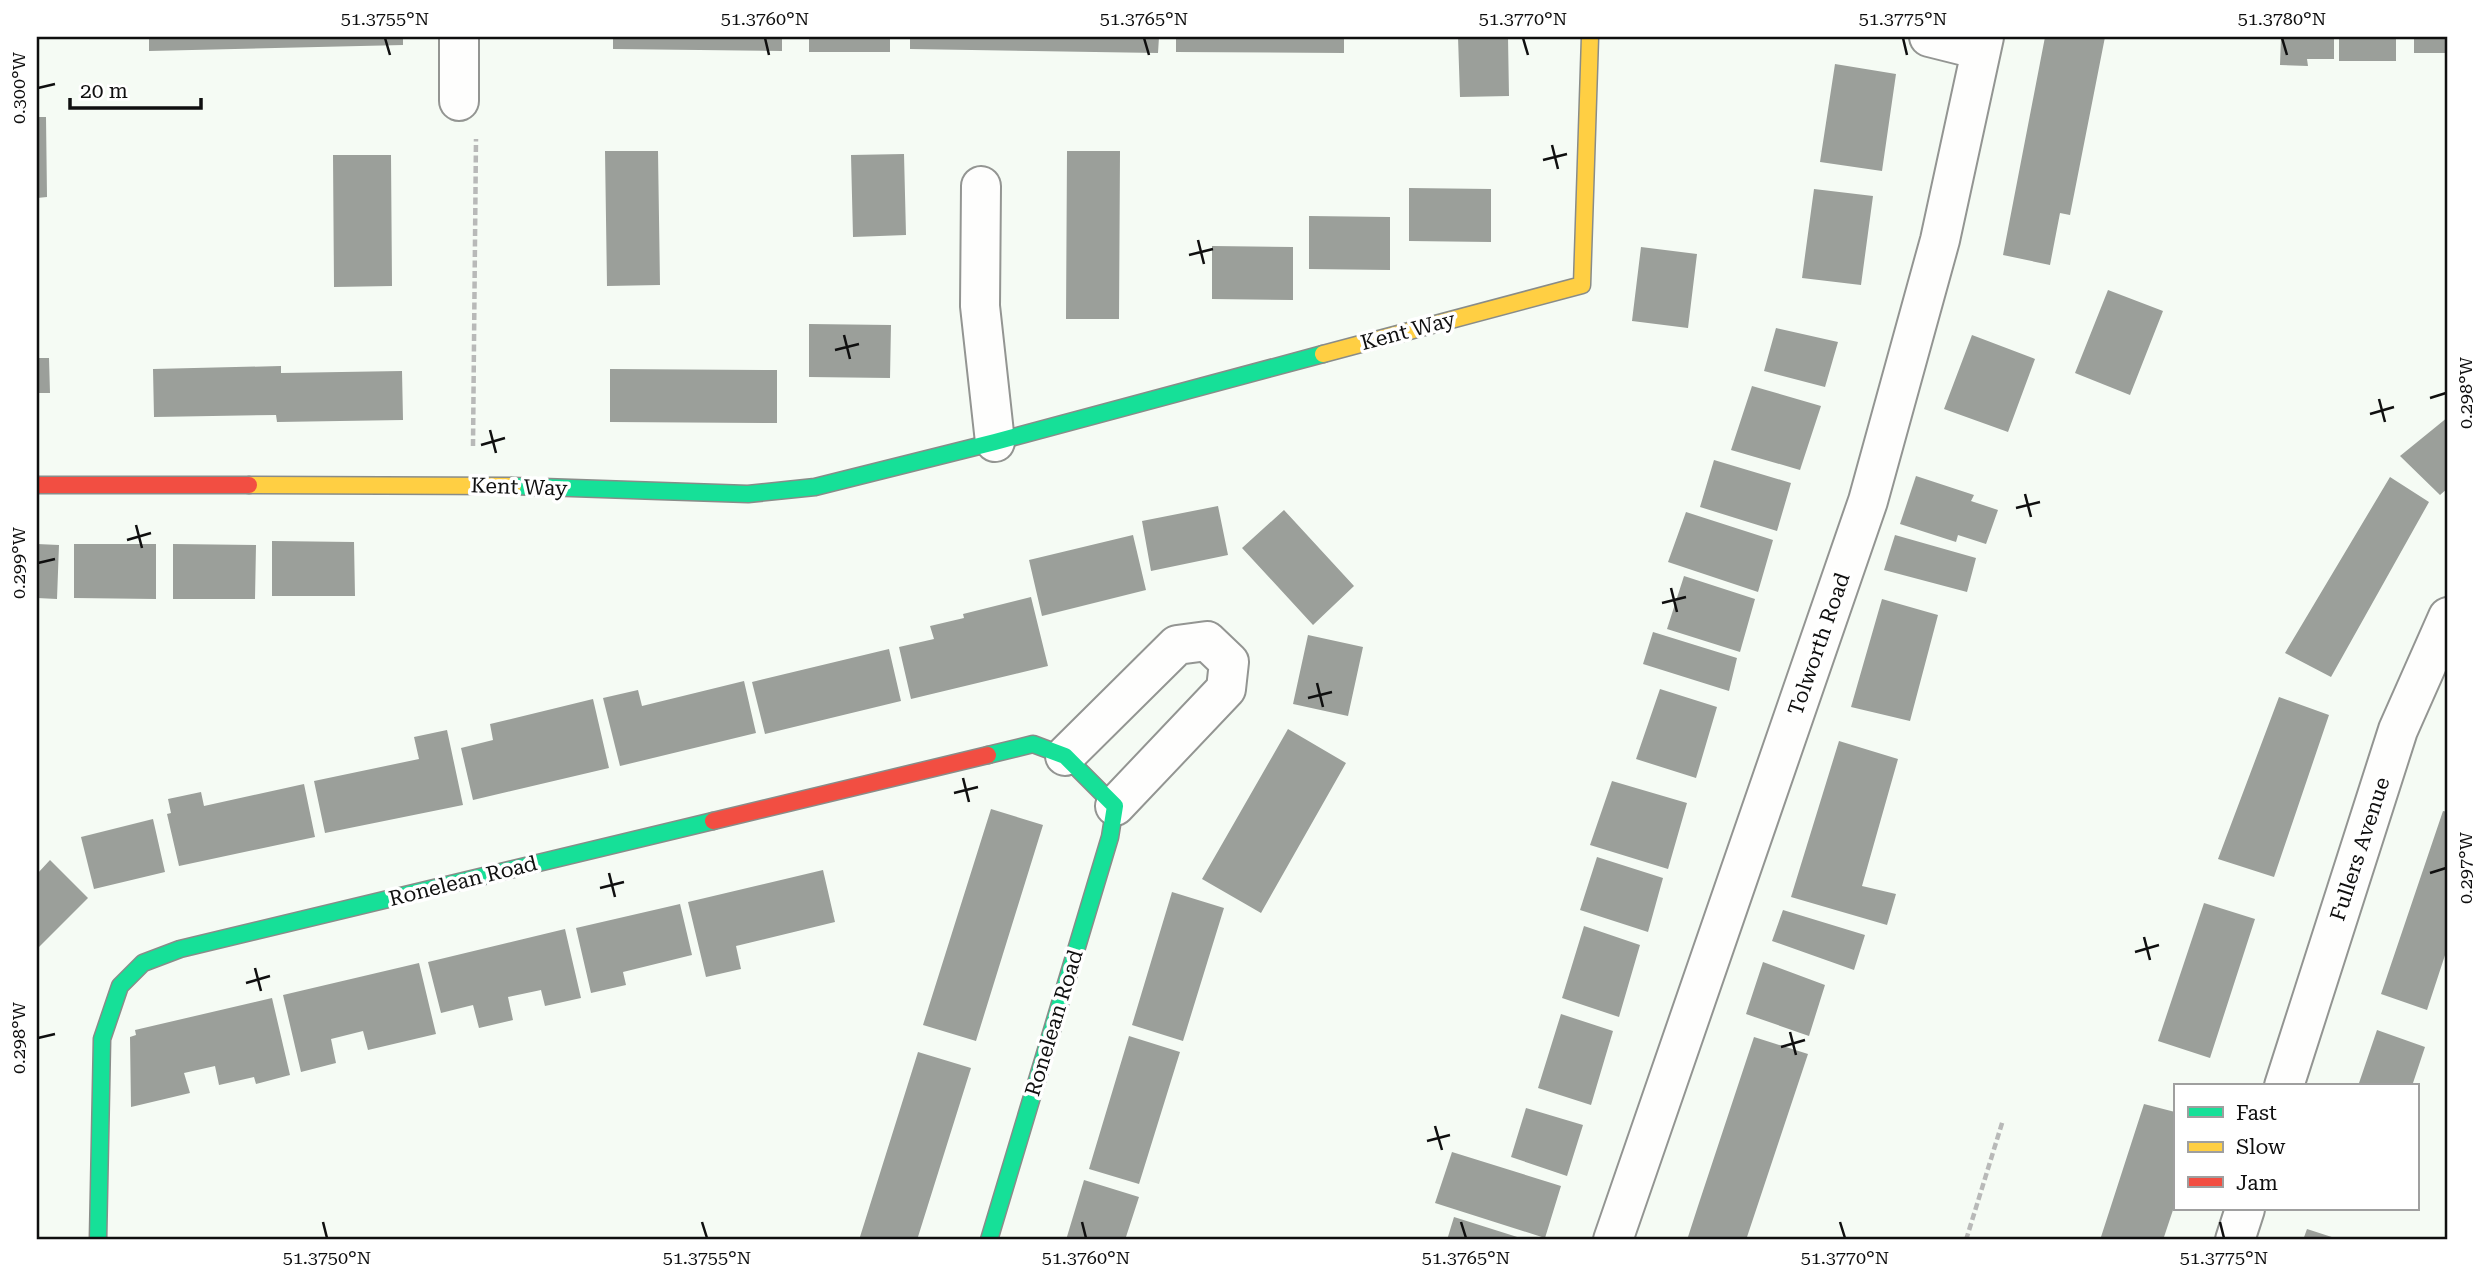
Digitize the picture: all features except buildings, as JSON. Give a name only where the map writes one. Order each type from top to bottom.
[{"type":"street","points":[[459,37],[459,101]]},
{"type":"street","name":"Kent Way","points":[[37,485],[472,485],[748,494],[815,487],[995,442],[1582,285],[1590,37]]},
{"type":"street","points":[[1929,37],[1983,44]]},
{"type":"street","name":"Tolworth Road","points":[[1613,1240],[1868,501],[1940,240],[1983,44]]},
{"type":"street","points":[[981,186],[979,306],[995,442]]},
{"type":"street","name":"Fullers Avenue","points":[[2285,1084],[2398,730],[2448,617]]},
{"type":"street","points":[[1065,756],[1177,645],[1207,641],[1229,662],[1226,689],[1115,806]]},
{"type":"street","name":"Ronelean Road","points":[[98,1240],[102,1039],[120,986],[143,964],[180,949],[1033,744],[1065,756],[1115,806],[1110,837],[989,1240]]},
{"type":"street","points":[[2235,1240],[2245,1210]]},
{"type":"path","points":[[459,101],[476,132],[472,485]]},
{"type":"path","points":[[1966,1240],[2003,1119]]},
{"type":"traffic: fast","points":[[513,486],[748,494],[815,487],[1323,354]]},
{"type":"traffic: fast","points":[[988,755],[1033,744],[1065,756],[1115,806],[1110,837],[989,1240]]},
{"type":"traffic: fast","points":[[98,1240],[102,1039],[120,986],[143,963],[180,949],[713,821]]},
{"type":"traffic: slow","points":[[1323,354],[1582,285],[1590,37]]},
{"type":"traffic: slow","points":[[249,485],[513,486]]},
{"type":"traffic: jam","points":[[37,485],[249,485]]},
{"type":"traffic: jam","points":[[713,821],[988,755]]}]
